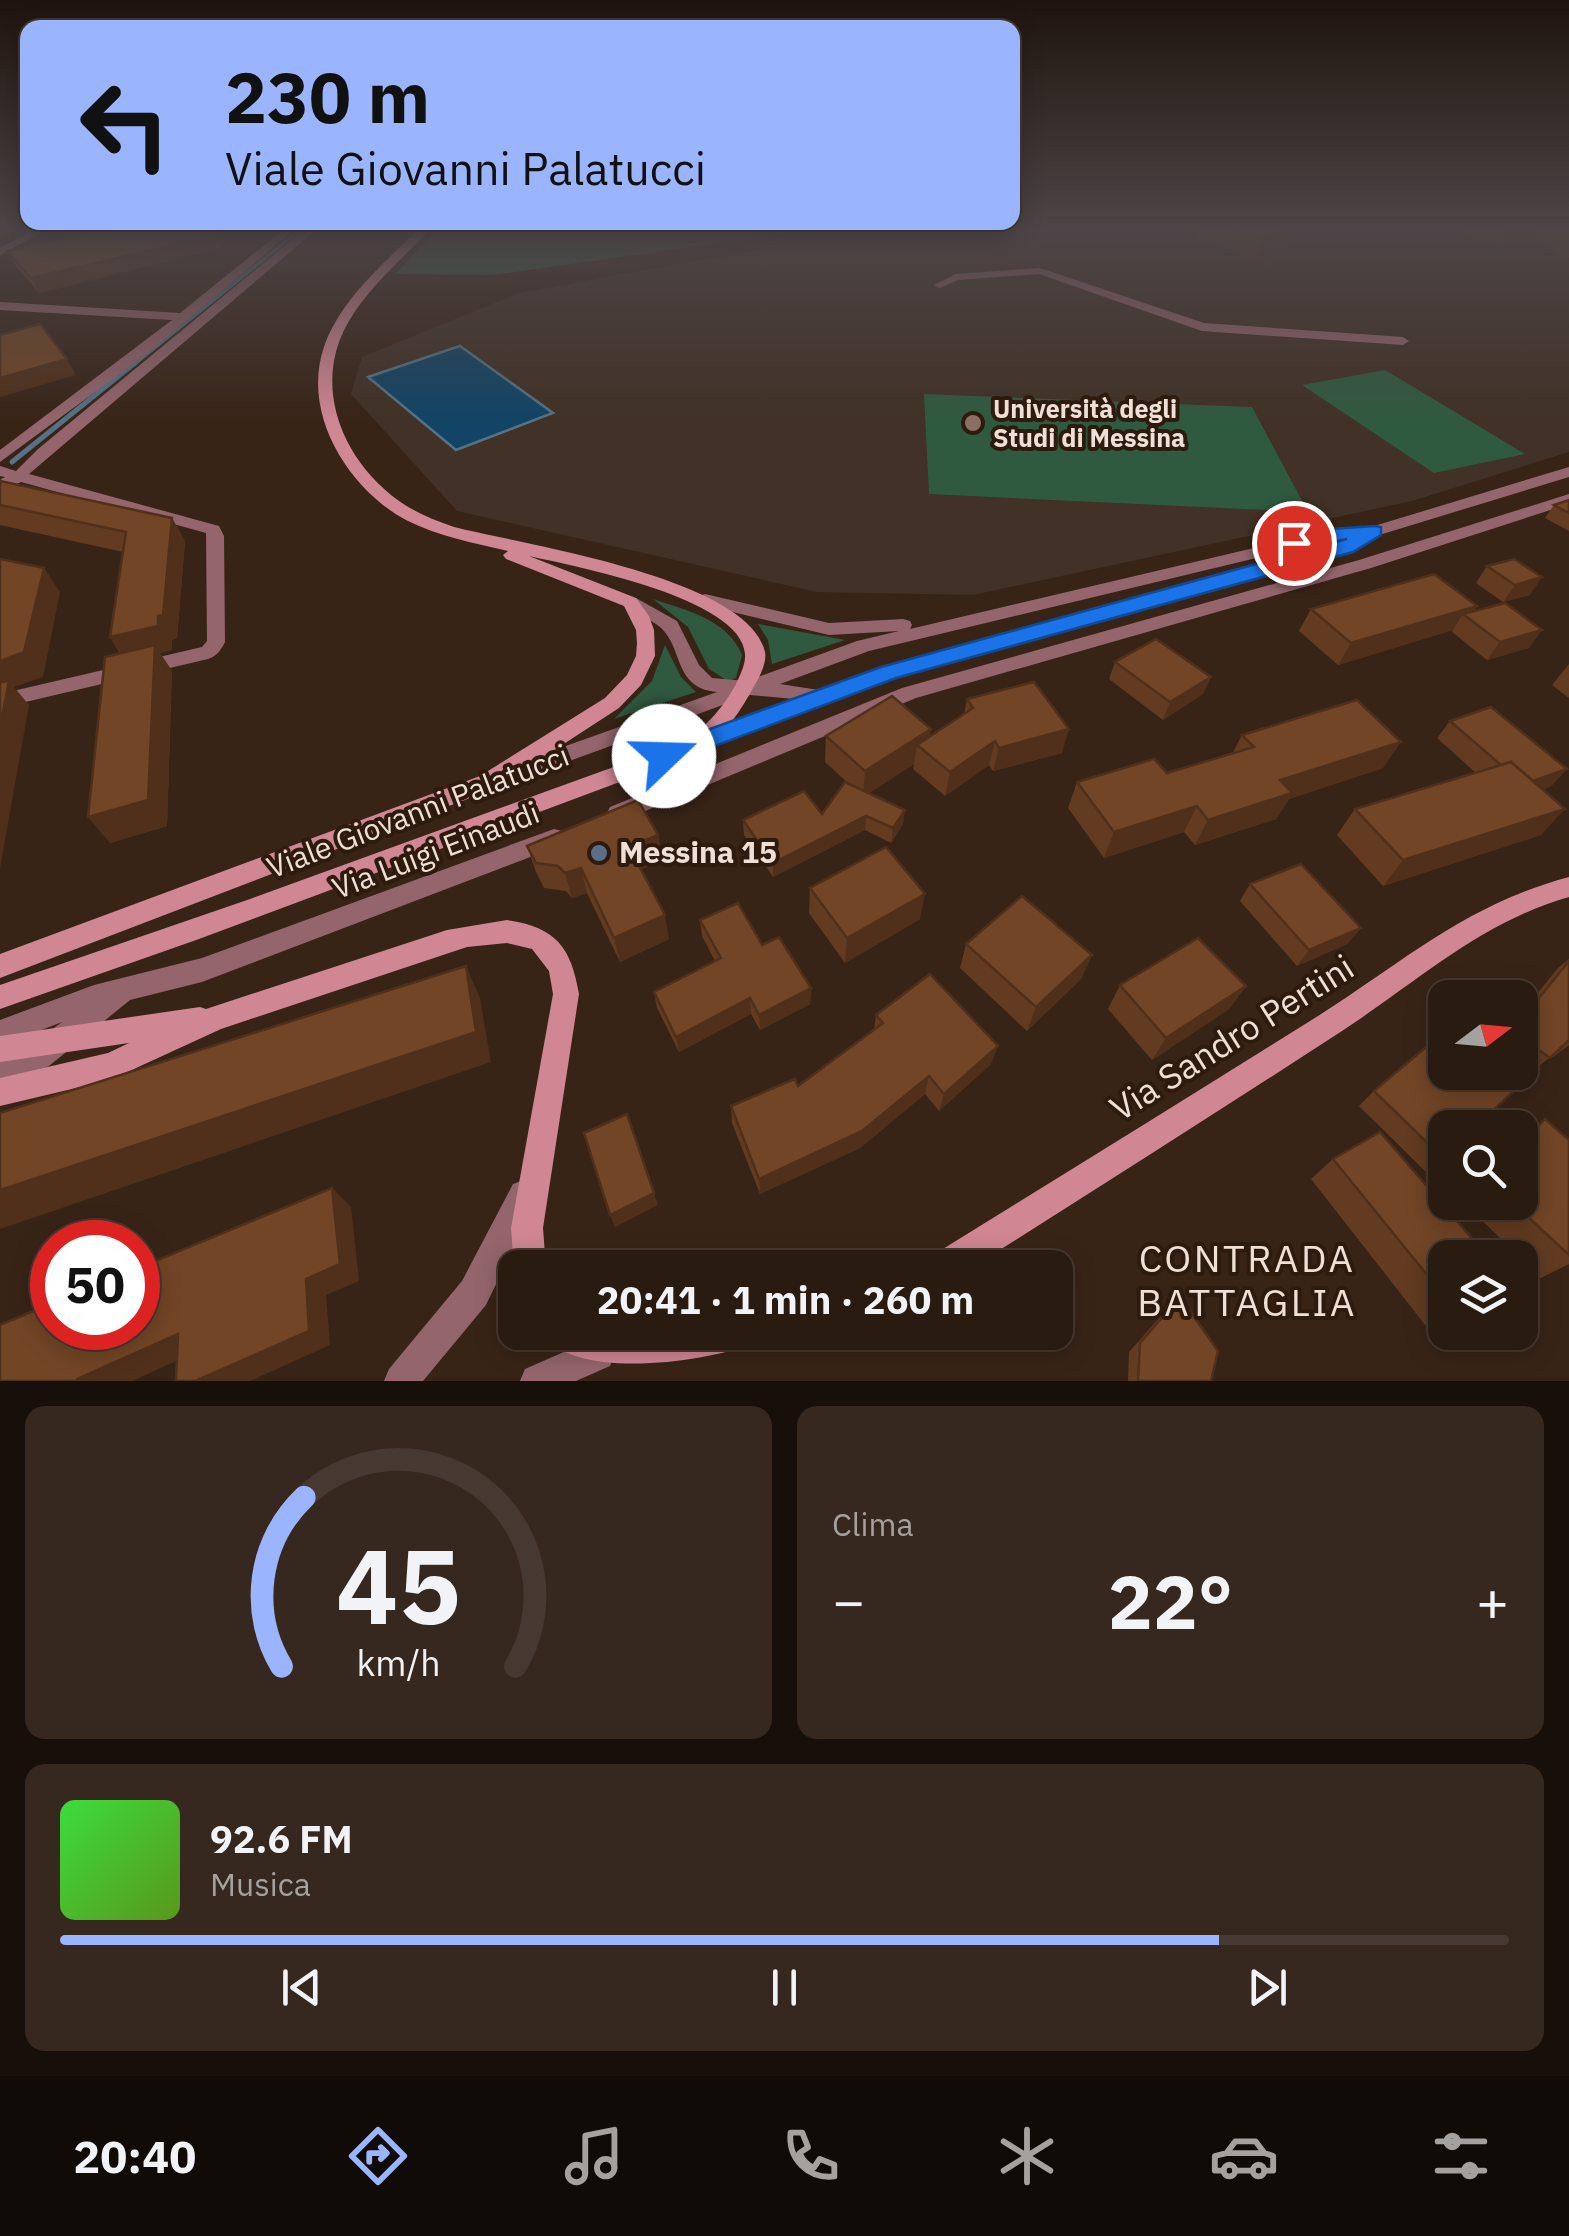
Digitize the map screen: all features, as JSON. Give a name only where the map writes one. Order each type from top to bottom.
[{"type":"main road","points":[[360,293],[336,332],[325,369],[326,402],[341,445],[372,487],[432,526],[478,540],[630,602],[644,625],[648,648],[641,673],[630,688],[488,782]]},
{"type":"main road","points":[[478,540],[580,560],[706,600],[741,625],[753,643],[757,664],[742,690],[700,742]]},
{"type":"main road","name":"Viale Giovanni Palatucci","points":[[0,997],[228,918],[700,742]]},
{"type":"main road","name":"Viale Giovanni Palatucci","points":[[0,966],[488,782]]},
{"type":"main road","name":"Via Sandro Pertini","points":[[970,1250],[1360,1004],[1484,916],[1522,899],[1569,887]]},
{"type":"main road","points":[[0,1092],[110,1066],[216,1018],[467,935],[516,930],[543,941],[560,962],[566,994],[534,1176],[527,1228],[529,1250]]},
{"type":"main road","points":[[0,1049],[216,1018]]},
{"type":"main road","points":[[587,1350],[598,1354],[639,1350]]},
{"type":"street","points":[[0,457],[208,293]]},
{"type":"street","points":[[0,488],[10,473],[232,293]]},
{"type":"street","points":[[1105,293],[1202,327],[1403,341]]},
{"type":"street","points":[[0,306],[207,317]]},
{"type":"street","name":"Viale Giovanni Palatucci","points":[[488,782],[864,646],[1331,534],[1374,531],[1569,472]]},
{"type":"street","points":[[0,702],[208,652],[216,642],[215,532],[10,473]]},
{"type":"street","name":"Via Luigi Einaudi","points":[[0,1034],[94,997],[120,994],[202,970],[586,826],[920,689],[1348,569],[1569,499]]},
{"type":"street","name":"Viale Giovanni Palatucci","points":[[700,742],[926,662],[1346,548],[1374,531]]},
{"type":"street","points":[[706,600],[828,629],[960,620]]},
{"type":"street","points":[[630,602],[670,625],[692,669],[707,684],[742,690],[828,694]]},
{"type":"street","points":[[0,1075],[25,1066],[120,994]]},
{"type":"street","points":[[401,1381],[474,1293],[534,1176]]},
{"type":"street","points":[[537,1381],[598,1354]]},
{"type":"shaded area","name":"Università degli Studi di Messina","points":[[518,293],[1569,293],[1569,452],[1412,501],[973,595],[817,592],[457,511],[351,394],[362,357]]},
{"type":"green space","points":[[1385,370],[1525,454],[1434,473],[1302,385]]},
{"type":"green space","points":[[924,394],[1252,407],[1308,512],[929,494]]},
{"type":"green space","points":[[653,599],[693,612],[727,633],[742,655],[736,678],[728,681],[709,669],[688,627]]},
{"type":"green space","points":[[758,624],[845,640],[772,664],[768,640]]},
{"type":"green space","points":[[665,645],[681,677],[696,692],[614,719],[652,681]]},
{"type":"water","points":[[460,346],[553,413],[456,450],[368,377]]},
{"type":"building","points":[[40,324],[67,359],[0,378],[0,335]]},
{"type":"building","points":[[0,481],[172,518],[163,615],[158,616],[158,626],[110,637],[126,532],[0,505]]},
{"type":"building","points":[[1569,500],[1569,513],[1554,505]]},
{"type":"building","points":[[0,559],[44,568],[24,652],[0,661]]},
{"type":"building","points":[[1514,559],[1542,577],[1515,585],[1487,566]]},
{"type":"building","points":[[1434,574],[1477,606],[1351,643],[1311,609]]},
{"type":"building","points":[[1505,603],[1542,630],[1500,642],[1463,614]]},
{"type":"building","points":[[1156,639],[1211,677],[1170,702],[1115,662]]},
{"type":"building","points":[[155,645],[148,800],[88,817],[105,657]]},
{"type":"building","points":[[9,681],[0,727],[0,682]]},
{"type":"building","points":[[1034,682],[1069,729],[999,748],[995,741],[950,772],[917,745],[973,708],[967,699]]},
{"type":"building","points":[[892,696],[931,729],[865,771],[826,736]]},
{"type":"building","points":[[1357,700],[1401,742],[1280,780],[1292,793],[1208,820],[1197,806],[1114,832],[1077,782],[1154,759],[1167,773],[1254,747],[1242,735]]},
{"type":"building","points":[[1491,707],[1567,769],[1533,781],[1511,762],[1501,765],[1450,721]]},
{"type":"building","points":[[1511,762],[1565,809],[1403,860],[1355,809]]},
{"type":"building","points":[[845,782],[905,810],[893,828],[866,816],[773,863],[743,820],[804,791],[822,814]]},
{"type":"building","points":[[638,800],[658,835],[629,847],[665,915],[614,938],[581,868],[565,873],[558,866],[536,863],[527,846]]},
{"type":"building","points":[[886,847],[925,894],[847,938],[810,888]]},
{"type":"building","points":[[1301,864],[1361,928],[1309,950],[1250,884]]},
{"type":"building","points":[[1022,896],[1092,955],[1036,1007],[966,944]]},
{"type":"building","points":[[738,903],[762,945],[779,937],[811,988],[759,1015],[750,998],[676,1037],[654,992],[721,958],[700,920]]},
{"type":"building","points":[[1198,938],[1246,986],[1166,1038],[1120,985]]},
{"type":"building","points":[[1569,961],[1569,1042],[1550,1058],[1538,1049],[1538,999]]},
{"type":"building","points":[[466,966],[476,1032],[0,1190],[0,1113]]},
{"type":"building","points":[[930,974],[998,1046],[944,1094],[929,1076],[862,1131],[759,1179],[731,1106],[795,1079],[798,1086],[883,1023],[876,1015]]},
{"type":"building","points":[[1428,1045],[1428,1090],[1515,1090],[1494,1110],[1428,1110],[1428,1143],[1374,1091]]},
{"type":"building","points":[[627,1114],[654,1193],[610,1215],[584,1133]]},
{"type":"building","points":[[1545,1119],[1569,1140],[1569,1255],[1531,1220],[1538,1220],[1538,1126]]},
{"type":"building","points":[[1380,1132],[1428,1187],[1428,1220],[1456,1220],[1473,1240],[1428,1240],[1428,1276],[1333,1159]]},
{"type":"building","points":[[332,1188],[340,1264],[306,1279],[309,1331],[195,1381],[176,1381],[178,1334],[160,1342],[160,1259]]},
{"type":"building","points":[[1180,1297],[1218,1351],[1211,1381],[1138,1381],[1140,1343]]},
{"type":"building","points":[[30,1312],[30,1350],[142,1350],[77,1381],[0,1381],[0,1325]]},
{"type":"waterway","points":[[133,365],[221,293]]},
{"type":"waterway","points":[[12,462],[136,362]]},
{"type":"place","name":"Università degli Studi di Messina","points":[[973,423]]},
{"type":"place","name":"Messina 15","points":[[599,853]]},
{"type":"district","name":"CONTRADA BATTAGLIA","points":[[1247,1281]]},
{"type":"route","points":[[664,756],[889,672],[1346,548],[1374,531],[1331,534],[1294,543]]}]
